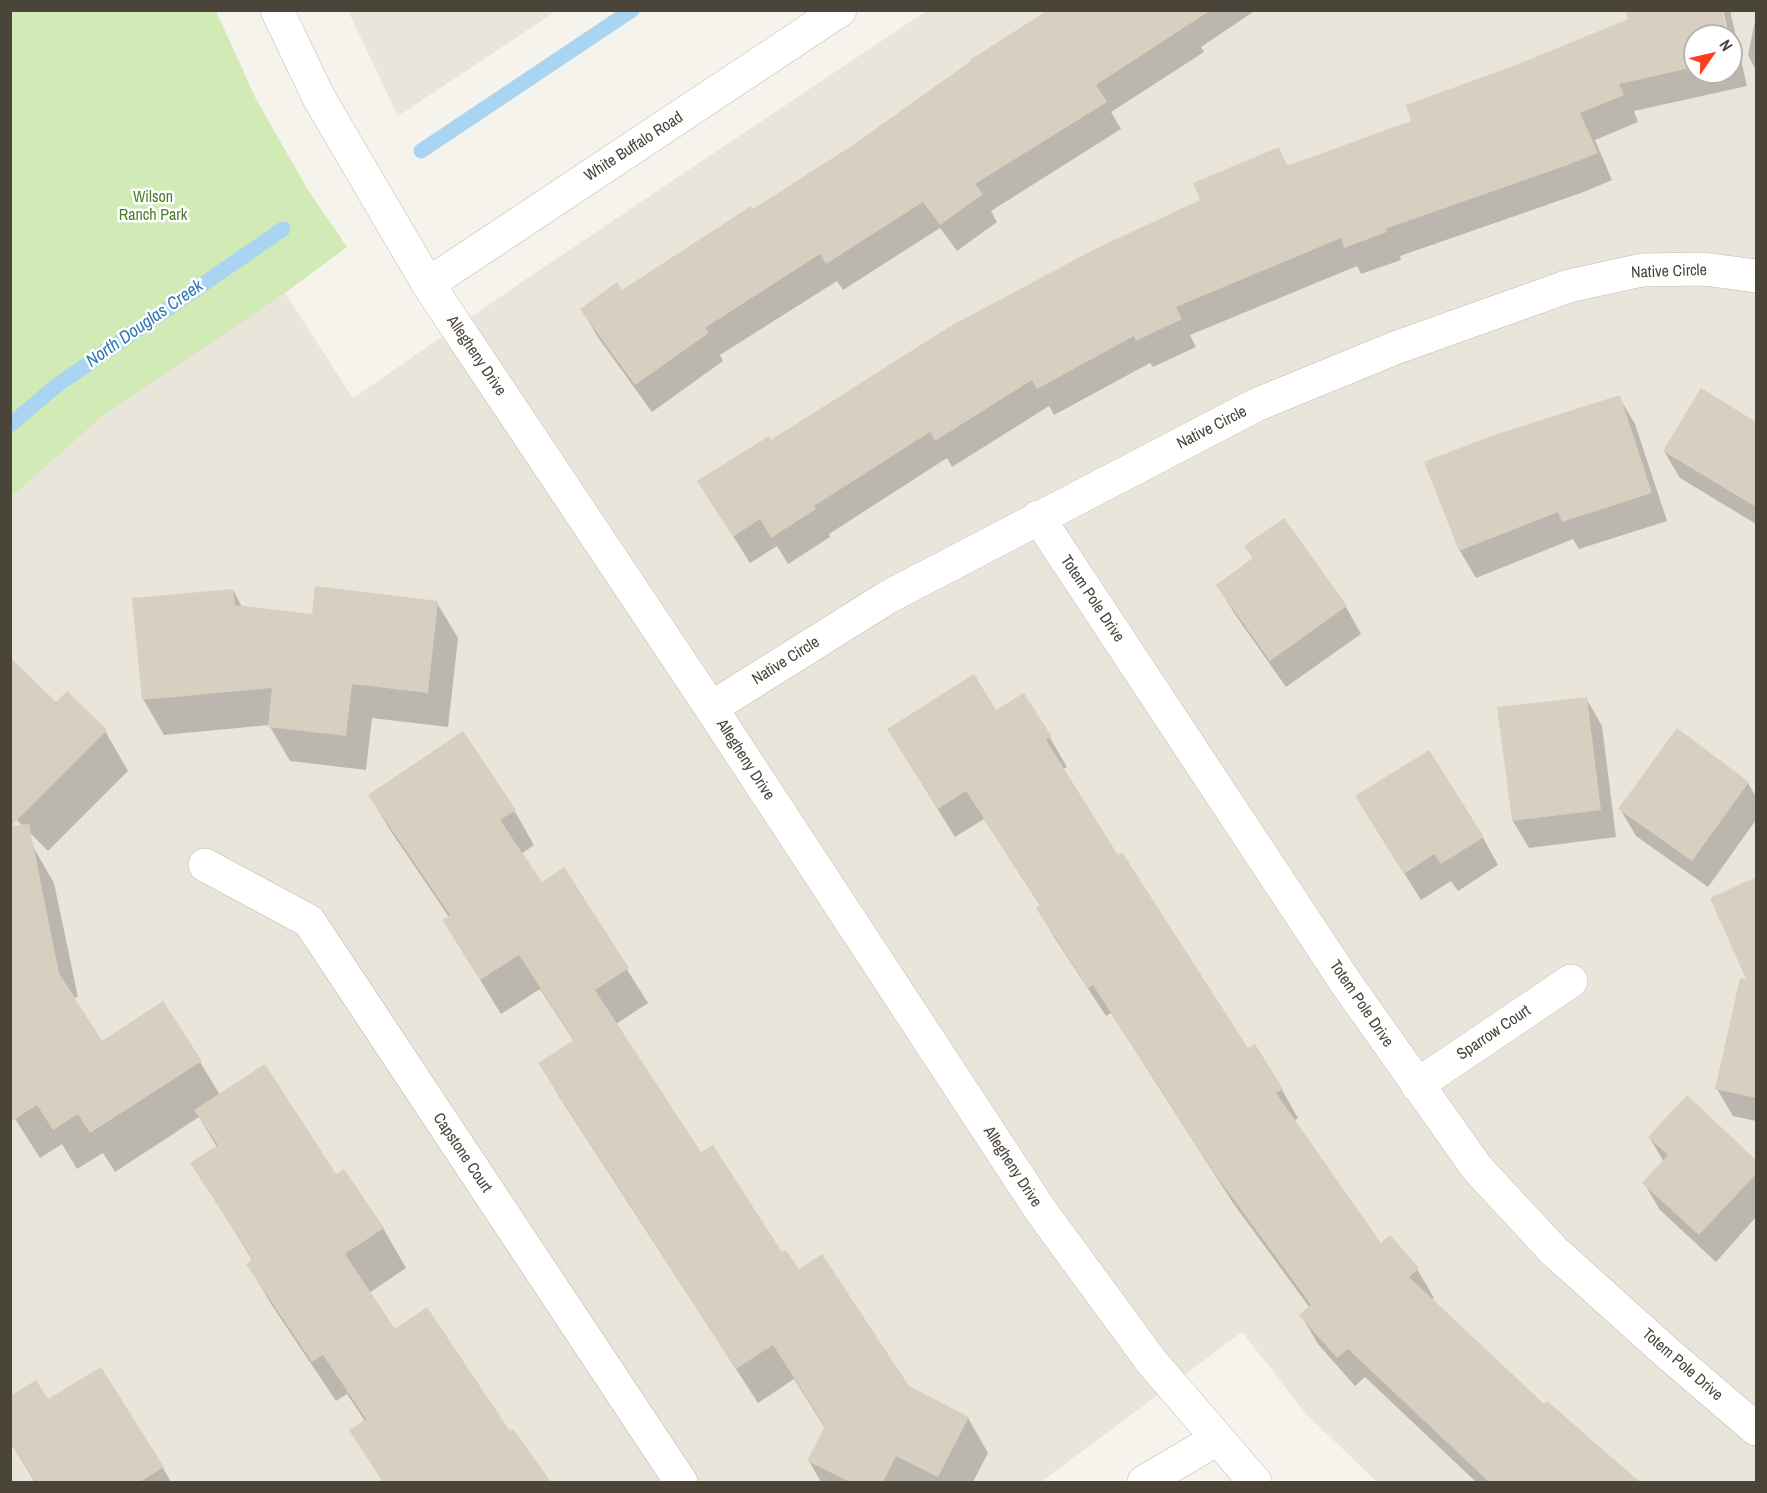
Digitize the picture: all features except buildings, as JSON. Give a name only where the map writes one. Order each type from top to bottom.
[{"type":"street","name":"Allegheny Drive","points":[[277,10],[319,98],[428,284],[711,708],[1041,1211],[1151,1361],[1255,1482]]},
{"type":"street","name":"White Buffalo Road","points":[[428,284],[840,10]]},
{"type":"street","name":"Native Circle","points":[[711,708],[888,597],[1256,405],[1395,348],[1569,286],[1642,270],[1704,269],[1756,276]]},
{"type":"street","name":"Totem Pole Drive","points":[[1038,518],[1346,983],[1477,1168],[1554,1251],[1756,1429]]},
{"type":"street","name":"Capstone Court","points":[[205,865],[309,921],[681,1482]]},
{"type":"street","name":"Sparrow Court","points":[[1417,1085],[1571,981]]},
{"type":"street","points":[[1144,1482],[1217,1439]]},
{"type":"shaded area","points":[[348,11],[556,11],[398,116]]},
{"type":"shaded area","points":[[926,11],[1756,11],[1756,1482],[1377,1482],[1307,1415],[1242,1332],[1041,1482],[11,1482],[10,497],[104,415],[285,293],[353,398]]},
{"type":"green space","name":"Wilson Ranch Park","points":[[11,10],[216,11],[256,99],[308,190],[347,247],[285,293],[104,415],[11,497]]},
{"type":"waterway","name":"North Douglas Creek","points":[[421,151],[632,10]]},
{"type":"waterway","name":"North Douglas Creek","points":[[10,425],[56,386],[283,229]]}]
